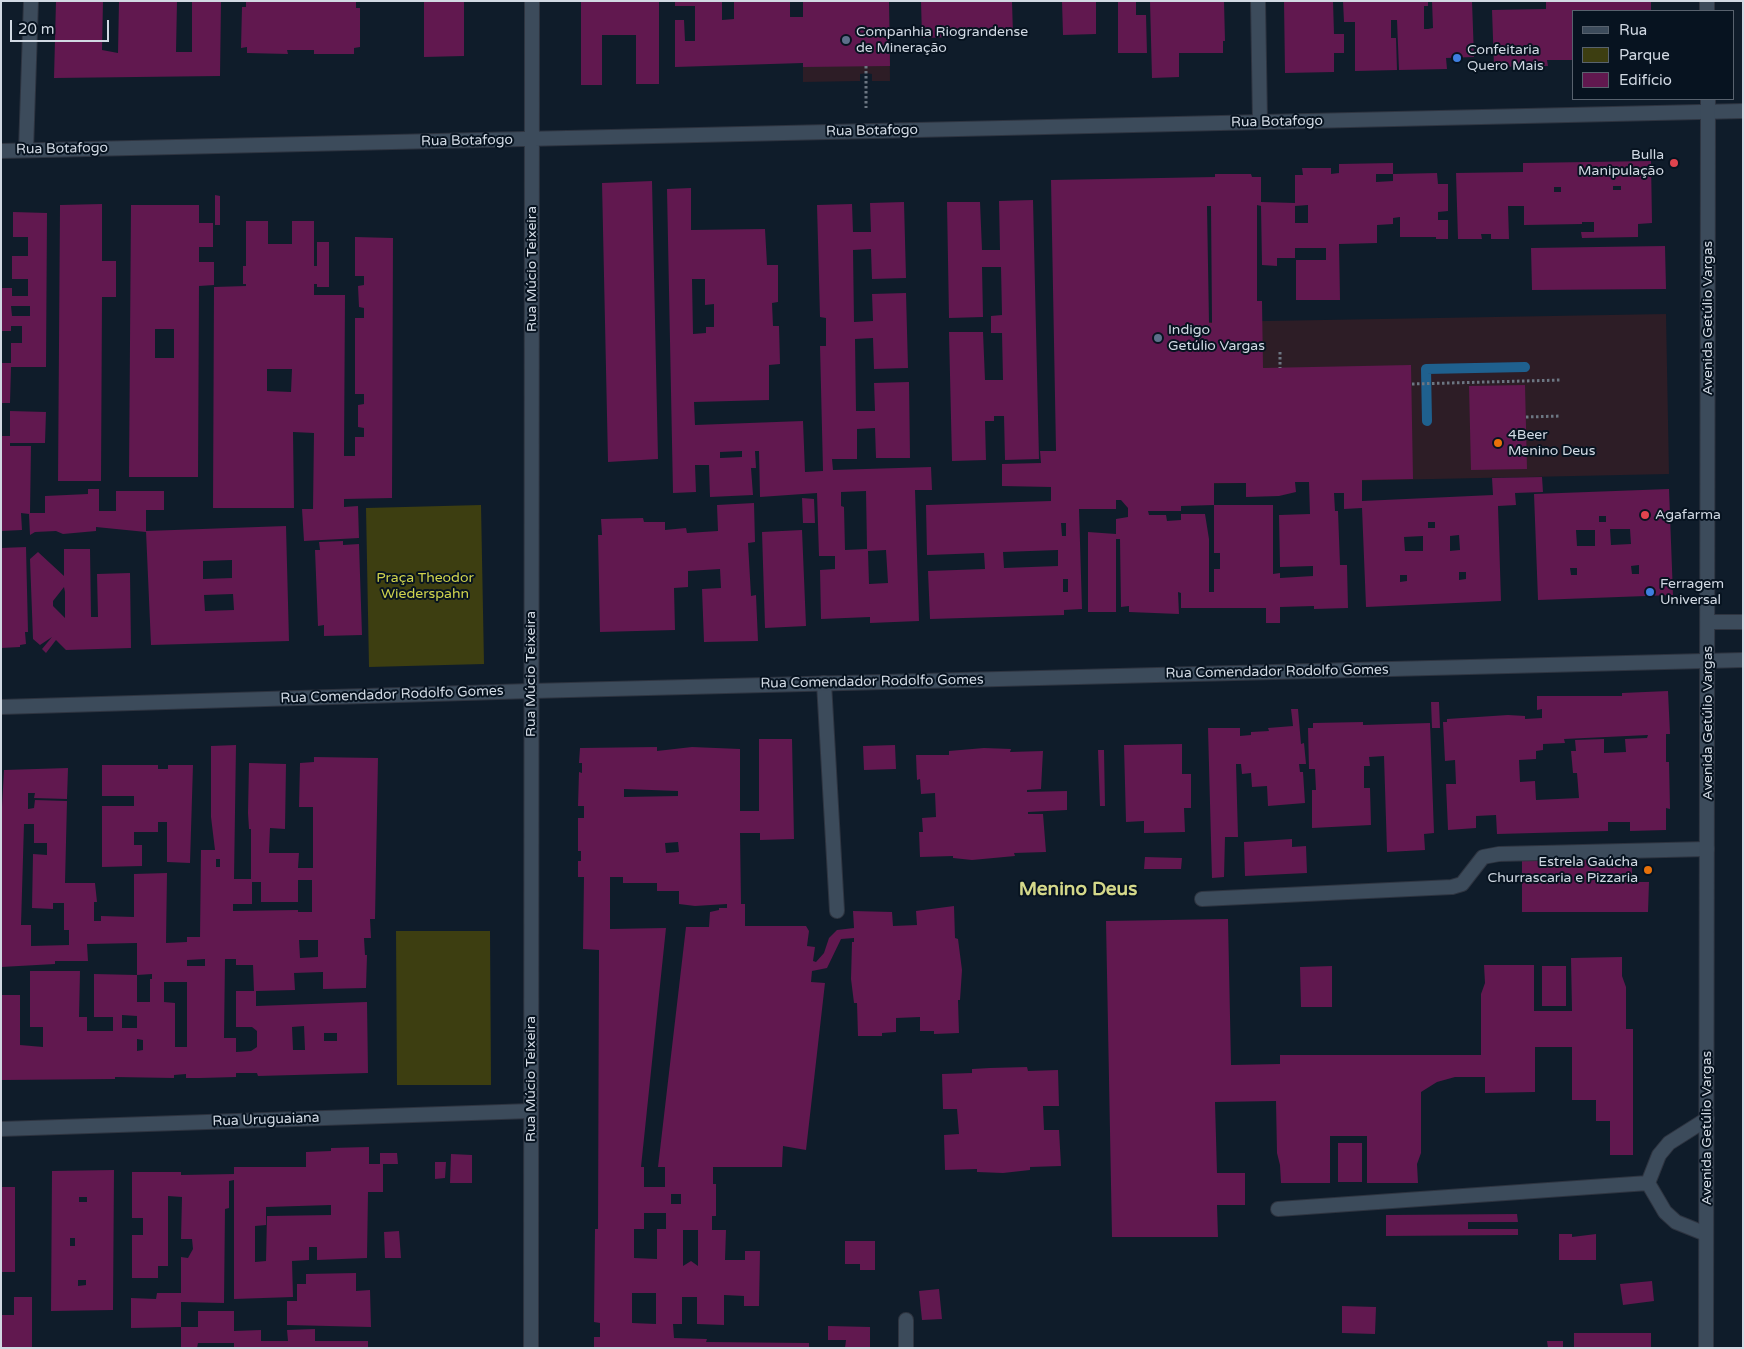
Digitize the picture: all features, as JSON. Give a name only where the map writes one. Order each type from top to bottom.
[{"type":"street","points":[[26,150],[31,1]]},
{"type":"street","name":"Rua Múcio Teixeira","points":[[531,1348],[532,1]]},
{"type":"street","points":[[1258,1],[1260,122]]},
{"type":"street","name":"Rua Botafogo","points":[[1,150],[1260,122],[1708,105],[1743,111]]},
{"type":"street","name":"Avenida Getúlio Vargas","points":[[1706,1348],[1708,105]]},
{"type":"street","points":[[1708,622],[1743,622]]},
{"type":"street","name":"Rua Comendador Rodolfo Gomes","points":[[1,707],[824,683],[1743,660]]},
{"type":"street","points":[[824,683],[837,911]]},
{"type":"street","points":[[1202,899],[1452,887],[1462,884],[1483,857],[1499,854],[1707,849]]},
{"type":"street","name":"Rua Uruguaiana","points":[[1,1129],[531,1111]]},
{"type":"street","points":[[1648,1183],[1659,1155],[1669,1143],[1707,1119]]},
{"type":"street","points":[[1278,1209],[1648,1183]]},
{"type":"street","points":[[1648,1183],[1665,1212],[1676,1222],[1706,1234]]},
{"type":"street","points":[[906,1320],[906,1348]]},
{"type":"path","points":[[866,66],[867,132]]},
{"type":"path","points":[[1280,352],[1280,368]]},
{"type":"path","points":[[1412,384],[1561,380]]},
{"type":"path","points":[[1526,417],[1561,416]]},
{"type":"shaded area","name":"Companhia Riograndense de Mineração","points":[[803,1],[889,1],[890,81],[872,81],[872,74],[866,73],[860,74],[860,81],[803,82]]},
{"type":"shaded area","points":[[1666,314],[1669,474],[1057,487],[1209,322]]},
{"type":"green space","name":"Praça Theodor Wiederspahn","points":[[481,505],[484,664],[369,667],[366,508]]},
{"type":"green space","points":[[396,931],[490,931],[491,1085],[397,1085]]},
{"type":"building","points":[[56,1],[103,1],[102,50],[118,53],[119,1],[177,1],[176,52],[192,52],[192,1],[221,1],[220,76],[54,78]]},
{"type":"building","points":[[246,1],[356,1],[356,8],[360,8],[360,47],[354,48],[354,54],[314,54],[314,50],[287,50],[288,54],[247,53],[247,47],[241,48],[242,7],[246,7]]},
{"type":"building","points":[[424,1],[464,1],[464,56],[424,57]]},
{"type":"building","points":[[581,1],[659,1],[659,84],[636,84],[636,35],[602,35],[602,85],[581,85]]},
{"type":"building","points":[[675,1],[722,1],[722,20],[734,19],[734,1],[790,1],[790,17],[803,17],[803,1],[889,1],[890,66],[803,67],[803,63],[675,67],[675,20],[684,20],[685,41],[695,41],[695,6],[675,6]]},
{"type":"building","points":[[921,1],[1012,1],[1013,35],[922,38]]},
{"type":"building","points":[[1062,1],[1096,1],[1096,34],[1063,35]]},
{"type":"building","points":[[1118,1],[1136,1],[1136,15],[1146,15],[1147,53],[1118,53]]},
{"type":"building","points":[[1150,1],[1224,1],[1225,41],[1223,41],[1223,53],[1179,53],[1179,77],[1152,78]]},
{"type":"building","points":[[1284,1],[1333,1],[1334,34],[1344,34],[1344,53],[1334,53],[1334,72],[1285,73]]},
{"type":"building","points":[[1343,1],[1428,1],[1428,6],[1424,6],[1424,29],[1428,29],[1433,28],[1432,1],[1472,1],[1474,57],[1446,58],[1447,69],[1399,70],[1397,20],[1391,20],[1391,38],[1396,38],[1397,70],[1355,71],[1355,22],[1344,22]]},
{"type":"building","points":[[1546,1],[1651,1],[1651,10],[1572,10],[1572,60],[1547,60],[1548,66],[1494,67],[1492,10],[1546,9]]},
{"type":"building","points":[[1651,161],[1652,223],[1638,224],[1638,237],[1582,238],[1581,232],[1594,232],[1594,222],[1524,225],[1524,206],[1508,206],[1509,239],[1491,239],[1491,234],[1481,234],[1482,239],[1458,239],[1456,173],[1523,172],[1523,163]],"holes":[[[1613,186],[1621,186],[1621,190],[1613,190]],[[1554,187],[1561,187],[1561,192],[1554,192]]]},
{"type":"building","points":[[1393,163],[1393,174],[1437,173],[1438,184],[1448,184],[1448,211],[1438,212],[1438,220],[1448,220],[1448,239],[1400,237],[1400,217],[1393,218],[1393,224],[1377,225],[1377,243],[1339,244],[1340,300],[1296,300],[1296,260],[1326,260],[1326,248],[1295,248],[1295,258],[1277,258],[1277,266],[1262,265],[1261,206],[1257,205],[1257,301],[1262,301],[1263,368],[1411,365],[1413,479],[1362,480],[1362,501],[1493,495],[1492,478],[1542,477],[1543,492],[1515,493],[1516,505],[1498,506],[1501,601],[1366,607],[1362,508],[1344,509],[1344,493],[1334,493],[1335,511],[1338,511],[1340,565],[1347,565],[1348,608],[1280,607],[1280,623],[1266,623],[1266,608],[1181,608],[1181,593],[1178,592],[1179,614],[1129,612],[1129,606],[1121,607],[1120,539],[1116,539],[1116,612],[1088,612],[1088,532],[1116,534],[1116,519],[1128,517],[1128,508],[1121,500],[1116,500],[1116,509],[1079,509],[1082,609],[1064,610],[1064,615],[930,619],[928,571],[985,569],[984,553],[927,555],[926,505],[1051,501],[1051,487],[1002,486],[1002,464],[1041,463],[1040,451],[1056,451],[1051,180],[1215,177],[1215,174],[1251,174],[1252,177],[1261,177],[1261,202],[1295,203],[1295,175],[1303,175],[1302,168],[1331,168],[1331,174],[1339,173],[1339,164]],"holes":[[[1376,174],[1393,174],[1393,181],[1376,182]],[[1308,205],[1308,223],[1295,223],[1295,206]],[[1207,206],[1211,206],[1212,323],[1209,323]],[[1295,482],[1309,482],[1310,514],[1279,515],[1280,567],[1313,566],[1313,576],[1280,578],[1280,573],[1273,574],[1273,505],[1214,505],[1214,483],[1246,483],[1246,497],[1279,496],[1296,492]],[[1214,505],[1214,553],[1220,553],[1220,569],[1214,569],[1214,592],[1209,592],[1209,539],[1205,514],[1181,514],[1181,520],[1167,521],[1166,515],[1149,515],[1148,511],[1181,511],[1181,506]],[[1428,522],[1435,522],[1435,528],[1428,528]],[[1061,523],[1066,523],[1066,536],[1062,536]],[[1459,535],[1460,550],[1450,551],[1450,536]],[[1423,536],[1423,551],[1405,551],[1404,537]],[[1058,550],[1058,566],[1004,568],[1003,552]],[[1459,572],[1466,572],[1466,579],[1459,580]],[[1400,575],[1407,575],[1407,581],[1400,582]],[[1063,579],[1068,579],[1068,592],[1063,592]]]},
{"type":"building","points":[[652,181],[658,459],[608,462],[602,183]]},
{"type":"building","points":[[691,188],[691,230],[765,229],[767,265],[778,265],[778,302],[772,303],[773,326],[779,326],[780,364],[769,365],[769,400],[694,402],[695,425],[803,421],[805,472],[823,471],[820,346],[826,346],[826,318],[820,317],[817,205],[852,204],[853,232],[871,232],[870,203],[904,202],[906,278],[872,279],[871,249],[853,250],[854,322],[873,321],[872,294],[906,293],[908,368],[874,369],[873,338],[855,339],[856,411],[875,411],[874,383],[909,382],[910,458],[876,458],[875,428],[857,429],[857,459],[832,459],[833,470],[931,467],[932,490],[915,490],[919,621],[870,623],[870,617],[821,619],[820,570],[835,569],[835,556],[819,556],[817,493],[760,497],[759,451],[755,451],[756,468],[751,468],[753,495],[710,497],[709,465],[695,465],[696,492],[673,493],[667,189]],"holes":[[[692,279],[705,279],[705,305],[714,304],[714,327],[706,327],[706,333],[693,334]],[[742,451],[742,457],[720,458],[720,452]],[[866,491],[867,549],[845,550],[844,507],[841,506],[841,492]],[[886,550],[888,583],[869,584],[868,551]]]},
{"type":"building","points":[[215,195],[220,196],[220,225],[215,225]]},
{"type":"building","points":[[1033,200],[1039,459],[1005,460],[1004,416],[994,416],[994,421],[985,421],[986,460],[952,461],[949,332],[983,332],[985,380],[1003,380],[1002,333],[991,333],[991,316],[1002,315],[1001,267],[982,267],[983,317],[949,318],[947,202],[980,202],[982,250],[1000,250],[999,201]]},
{"type":"building","points":[[102,204],[102,261],[116,261],[116,297],[102,297],[101,481],[58,481],[60,205]]},
{"type":"building","points":[[131,205],[199,205],[199,223],[213,223],[213,247],[199,247],[199,262],[214,262],[214,285],[199,286],[198,477],[129,477]],"holes":[[[155,329],[174,329],[174,358],[155,358]]]},
{"type":"building","points":[[13,212],[47,213],[46,367],[11,367],[10,403],[1,403],[1,363],[11,363],[11,343],[22,343],[22,326],[11,326],[11,331],[1,331],[1,288],[12,288],[12,296],[28,296],[28,279],[12,279],[12,256],[28,256],[28,237],[13,237]],"holes":[[[11,306],[30,306],[30,316],[12,316]]]},
{"type":"building","points":[[246,221],[268,221],[268,244],[292,244],[292,221],[314,221],[314,266],[317,266],[317,242],[329,242],[329,287],[317,287],[317,284],[314,284],[314,295],[345,295],[344,456],[355,456],[355,437],[364,437],[364,428],[358,427],[358,405],[364,404],[364,394],[355,394],[355,318],[364,318],[364,308],[359,307],[358,286],[364,285],[364,276],[355,276],[355,237],[393,238],[392,498],[344,499],[344,507],[358,506],[359,538],[304,541],[302,509],[313,509],[314,433],[293,432],[294,508],[213,508],[214,287],[246,286],[246,284],[243,284],[243,266],[246,266]],"holes":[[[267,369],[292,369],[291,392],[267,391]]]},
{"type":"building","points":[[1665,246],[1666,289],[1532,290],[1531,248]]},
{"type":"building","name":"4Beer Menino Deus","points":[[1525,385],[1527,469],[1471,470],[1469,386]]},
{"type":"building","points":[[10,411],[46,412],[45,443],[10,443],[10,446],[31,446],[30,513],[45,513],[45,496],[88,494],[88,489],[99,489],[99,511],[116,511],[116,491],[164,491],[164,510],[146,510],[146,532],[96,527],[96,531],[63,534],[56,531],[35,532],[30,535],[29,514],[21,513],[22,530],[1,531],[1,436],[10,436]]},
{"type":"building","points":[[1669,489],[1673,595],[1538,600],[1534,494]],"holes":[[[1599,516],[1606,516],[1606,522],[1599,522]],[[1610,529],[1630,529],[1631,544],[1611,545]],[[1576,530],[1595,530],[1595,546],[1577,546]],[[1639,565],[1639,574],[1632,574],[1631,566]],[[1570,568],[1577,568],[1577,575],[1571,575]]]},
{"type":"building","points":[[802,498],[814,499],[815,523],[803,523]]},
{"type":"building","points":[[754,503],[755,542],[748,543],[751,596],[756,595],[758,641],[704,642],[702,589],[721,588],[720,569],[688,571],[688,587],[674,588],[675,630],[600,632],[598,535],[602,535],[601,519],[643,518],[644,522],[665,522],[665,530],[686,528],[687,533],[718,531],[717,505]]},
{"type":"building","points":[[286,526],[289,641],[151,645],[146,531]],"holes":[[[232,560],[232,578],[203,579],[203,561]],[[233,594],[234,610],[205,611],[204,595]]]},
{"type":"building","points":[[802,530],[806,626],[765,628],[762,532]]},
{"type":"building","points":[[343,541],[343,545],[359,544],[362,635],[324,636],[324,625],[318,626],[315,550],[320,550],[319,542]]},
{"type":"building","points":[[26,547],[28,632],[25,632],[26,644],[20,645],[20,647],[1,648],[1,548]]},
{"type":"building","points":[[64,549],[90,549],[91,617],[98,617],[97,574],[130,573],[131,648],[66,650],[56,640],[46,653],[42,649],[52,637],[40,645],[33,639],[30,559],[38,552],[64,576]],"holes":[[[64,587],[65,618],[53,606],[53,601]]]},
{"type":"building","points":[[1668,691],[1670,734],[1666,734],[1666,762],[1669,762],[1670,809],[1666,808],[1666,830],[1630,831],[1630,822],[1608,822],[1608,831],[1497,834],[1496,815],[1476,816],[1476,828],[1448,830],[1446,784],[1456,784],[1455,760],[1445,761],[1443,722],[1447,722],[1447,719],[1508,715],[1525,716],[1525,719],[1542,718],[1542,709],[1537,710],[1537,696],[1622,696],[1622,693]],"holes":[[[1648,735],[1647,738],[1625,739],[1626,752],[1604,753],[1604,739],[1575,740],[1576,751],[1571,751],[1573,773],[1577,773],[1579,798],[1536,800],[1535,781],[1520,782],[1519,760],[1536,759],[1536,751],[1543,750],[1543,744],[1565,743],[1564,739]]]},
{"type":"building","points":[[1431,702],[1439,702],[1440,728],[1432,728]]},
{"type":"building","points":[[1291,709],[1298,709],[1301,744],[1304,743],[1306,764],[1299,764],[1300,772],[1303,772],[1305,803],[1268,806],[1267,786],[1252,787],[1251,773],[1242,774],[1241,764],[1236,764],[1238,837],[1225,837],[1224,877],[1212,878],[1208,728],[1240,728],[1240,736],[1251,735],[1251,732],[1269,731],[1268,728],[1293,726]]},
{"type":"building","points":[[1363,722],[1363,725],[1430,723],[1434,833],[1424,834],[1425,850],[1387,852],[1384,756],[1369,757],[1370,766],[1364,766],[1364,788],[1370,788],[1371,825],[1312,828],[1312,790],[1316,790],[1315,769],[1309,769],[1308,728],[1313,728],[1313,723]]},
{"type":"building","points":[[759,739],[792,739],[794,839],[760,840],[760,833],[740,833],[741,904],[745,904],[745,926],[806,926],[809,931],[807,946],[815,947],[813,961],[816,962],[824,953],[829,938],[837,930],[854,928],[853,911],[892,912],[893,926],[917,925],[916,911],[954,906],[955,938],[958,939],[962,970],[960,1000],[958,1000],[959,1033],[934,1034],[934,1031],[920,1031],[920,1017],[896,1018],[896,1032],[882,1033],[882,1036],[858,1036],[857,1003],[854,1003],[851,979],[852,942],[854,942],[854,938],[841,939],[827,968],[812,971],[811,982],[825,983],[806,1150],[783,1146],[782,1167],[713,1167],[713,1184],[716,1184],[716,1216],[712,1216],[712,1230],[726,1230],[725,1260],[745,1260],[745,1251],[760,1251],[759,1306],[744,1306],[744,1296],[724,1295],[724,1325],[697,1324],[697,1297],[682,1297],[682,1324],[673,1324],[674,1338],[707,1339],[706,1342],[809,1343],[809,1348],[594,1348],[594,1337],[600,1337],[600,1323],[594,1322],[595,1229],[598,1229],[599,950],[583,949],[584,877],[578,877],[578,861],[581,861],[581,851],[578,851],[578,818],[584,818],[584,806],[578,806],[579,772],[582,773],[582,763],[579,763],[580,748],[657,747],[657,751],[692,747],[740,749],[740,811],[759,811]],"holes":[[[624,789],[678,791],[678,796],[624,797]],[[678,842],[679,852],[666,853],[665,843]],[[610,877],[623,877],[623,883],[657,883],[657,891],[679,891],[679,904],[695,906],[727,904],[727,908],[719,908],[719,910],[710,912],[709,927],[686,927],[658,1167],[665,1167],[665,1187],[644,1187],[644,1167],[641,1167],[666,928],[610,929]],[[671,1194],[681,1194],[681,1204],[671,1204]],[[644,1213],[666,1213],[666,1229],[657,1229],[657,1259],[634,1258],[634,1229],[644,1229]],[[683,1230],[698,1230],[698,1266],[691,1261],[683,1266]],[[632,1293],[656,1293],[656,1324],[632,1323]]]},
{"type":"building","points":[[1182,744],[1182,774],[1191,774],[1191,808],[1184,808],[1185,832],[1144,833],[1144,821],[1126,822],[1124,745]]},
{"type":"building","points":[[236,745],[234,879],[251,879],[251,829],[249,829],[248,813],[249,763],[286,764],[285,829],[270,828],[269,853],[299,853],[298,868],[313,868],[313,807],[299,807],[300,763],[314,762],[314,757],[378,758],[375,919],[370,919],[371,938],[364,938],[365,955],[367,955],[366,988],[323,989],[323,972],[294,973],[295,990],[256,991],[256,1006],[367,1002],[368,1073],[258,1076],[257,1073],[236,1073],[236,1077],[186,1078],[186,1074],[174,1075],[174,1078],[115,1077],[115,1079],[1,1080],[1,995],[20,995],[20,1045],[43,1047],[43,1027],[30,1027],[30,971],[80,971],[79,1017],[87,1017],[87,1031],[113,1031],[113,1017],[94,1017],[94,974],[137,975],[137,943],[87,944],[88,961],[55,961],[55,964],[1,967],[1,825],[4,770],[68,768],[67,799],[34,798],[35,793],[28,793],[28,809],[34,808],[35,800],[67,801],[65,883],[95,883],[97,902],[94,902],[94,921],[101,921],[101,916],[134,917],[134,874],[167,873],[166,943],[187,942],[187,937],[200,937],[201,850],[215,850],[211,817],[211,746]],"holes":[[[24,824],[34,824],[34,843],[47,843],[47,855],[33,854],[32,908],[53,909],[53,903],[64,903],[64,930],[69,930],[69,945],[31,946],[31,925],[21,925]],[[216,859],[220,859],[220,867],[216,867]],[[298,880],[312,880],[312,912],[298,912],[298,910],[233,911],[233,904],[252,904],[252,882],[261,882],[261,902],[298,902]],[[299,940],[318,940],[318,957],[300,958]],[[205,959],[205,966],[187,966],[187,960]],[[225,959],[236,959],[236,965],[253,965],[254,991],[236,991],[236,1027],[252,1027],[257,1031],[257,1047],[251,1051],[236,1052],[236,1038],[224,1038]],[[152,974],[152,979],[150,979],[150,1002],[137,1002],[137,975]],[[164,982],[187,982],[187,1047],[175,1047],[175,1003],[164,1002]],[[122,1015],[137,1016],[137,1028],[122,1028]],[[304,1026],[305,1050],[293,1050],[292,1027]],[[324,1033],[337,1033],[337,1041],[324,1041]],[[137,1039],[143,1040],[143,1050],[137,1051]]]},
{"type":"building","points":[[895,745],[896,769],[864,770],[863,746]]},
{"type":"building","points":[[984,748],[1011,749],[1010,752],[1043,751],[1041,789],[1027,790],[1027,792],[1067,791],[1067,810],[1028,812],[1028,814],[1043,814],[1046,852],[1014,853],[1015,856],[972,860],[953,858],[953,856],[920,857],[919,832],[923,832],[922,818],[936,817],[935,793],[921,794],[920,779],[917,780],[916,755],[949,755],[949,751]]},
{"type":"building","points":[[1098,750],[1104,750],[1105,806],[1100,806]]},
{"type":"building","points":[[102,765],[158,765],[158,769],[168,769],[168,765],[193,765],[190,863],[167,862],[167,822],[158,822],[158,832],[134,832],[134,845],[142,845],[142,866],[102,867],[102,806],[134,806],[134,796],[102,796]]},
{"type":"building","points":[[1292,839],[1292,847],[1306,846],[1307,873],[1245,876],[1244,842]]},
{"type":"building","points":[[1632,854],[1632,882],[1649,882],[1648,912],[1522,912],[1522,855]]},
{"type":"building","points":[[1145,857],[1182,858],[1181,869],[1144,869]]},
{"type":"building","points":[[1228,919],[1231,1065],[1280,1064],[1280,1055],[1481,1055],[1481,994],[1485,983],[1484,965],[1534,965],[1534,1011],[1572,1011],[1571,958],[1622,957],[1622,976],[1626,987],[1626,1029],[1633,1029],[1633,1155],[1610,1155],[1610,1121],[1596,1121],[1596,1100],[1572,1100],[1572,1047],[1535,1047],[1535,1092],[1485,1093],[1485,1077],[1455,1077],[1437,1082],[1421,1092],[1421,1153],[1417,1164],[1418,1183],[1367,1183],[1367,1136],[1330,1136],[1330,1183],[1281,1183],[1277,1153],[1276,1101],[1215,1102],[1217,1173],[1245,1173],[1245,1205],[1217,1205],[1218,1237],[1112,1237],[1106,921]]},
{"type":"building","points":[[1332,966],[1332,1007],[1301,1007],[1300,967]]},
{"type":"building","points":[[1542,966],[1566,966],[1566,1006],[1542,1006]]},
{"type":"building","points":[[1027,1067],[1028,1071],[1058,1070],[1059,1106],[1043,1106],[1044,1130],[1059,1130],[1061,1166],[1030,1167],[1030,1170],[1003,1173],[977,1172],[977,1169],[945,1170],[944,1135],[959,1134],[957,1109],[943,1109],[942,1074],[972,1073],[972,1069]]},
{"type":"building","points":[[1338,1143],[1362,1143],[1362,1182],[1338,1182]]},
{"type":"building","points":[[369,1147],[369,1164],[380,1164],[380,1153],[397,1153],[398,1164],[383,1164],[383,1192],[368,1192],[367,1258],[317,1260],[317,1247],[309,1247],[309,1260],[292,1261],[293,1297],[234,1299],[234,1180],[229,1181],[229,1208],[225,1209],[224,1303],[181,1302],[181,1327],[131,1328],[131,1298],[156,1299],[157,1293],[181,1293],[181,1257],[188,1258],[193,1249],[192,1239],[181,1239],[182,1197],[168,1196],[168,1266],[158,1266],[158,1278],[132,1278],[132,1235],[143,1235],[143,1218],[132,1218],[132,1172],[181,1172],[181,1175],[234,1174],[234,1167],[306,1167],[306,1152],[331,1151],[331,1148]],"holes":[[[331,1205],[331,1215],[267,1216],[266,1261],[255,1262],[255,1226],[266,1225],[266,1207]]]},
{"type":"building","points":[[451,1154],[472,1155],[472,1183],[450,1183]]},
{"type":"building","points":[[435,1162],[446,1162],[445,1178],[435,1179]]},
{"type":"building","points":[[114,1170],[113,1310],[51,1311],[52,1171]],"holes":[[[79,1197],[87,1197],[87,1202],[79,1202]],[[70,1238],[75,1238],[75,1246],[70,1246]],[[78,1280],[86,1280],[86,1285],[78,1286]]]},
{"type":"building","points":[[1,1187],[15,1187],[15,1272],[1,1272]]},
{"type":"building","points":[[1517,1214],[1518,1222],[1468,1222],[1468,1229],[1518,1229],[1518,1235],[1386,1236],[1386,1215]]},
{"type":"building","points":[[399,1231],[401,1258],[385,1258],[384,1232]]},
{"type":"building","points":[[1559,1234],[1572,1234],[1572,1237],[1596,1234],[1596,1260],[1559,1260]]},
{"type":"building","points":[[845,1241],[875,1241],[875,1270],[860,1270],[860,1264],[845,1264]]},
{"type":"building","points":[[356,1273],[356,1291],[370,1290],[371,1327],[287,1325],[287,1301],[297,1301],[297,1284],[306,1284],[306,1274]]},
{"type":"building","points":[[1652,1281],[1654,1301],[1623,1305],[1620,1284]]},
{"type":"building","points":[[939,1289],[942,1319],[922,1320],[919,1291]]},
{"type":"building","points":[[14,1297],[32,1297],[32,1348],[1,1348],[1,1315],[14,1315]]},
{"type":"building","points":[[1342,1306],[1376,1307],[1375,1334],[1342,1333]]},
{"type":"building","points":[[198,1311],[234,1311],[234,1331],[261,1330],[261,1341],[288,1341],[287,1330],[315,1329],[315,1341],[368,1341],[368,1348],[234,1348],[234,1343],[198,1343],[197,1348],[181,1348],[181,1327],[198,1327]]},
{"type":"building","points":[[828,1326],[870,1327],[870,1348],[845,1348],[846,1340],[828,1340]]},
{"type":"building","points":[[1574,1333],[1651,1333],[1651,1348],[1574,1348]]},
{"type":"building","points":[[1547,1341],[1563,1341],[1563,1348],[1548,1348]]},
{"type":"waterway","points":[[1427,421],[1426,369],[1525,367]]},
{"type":"place","name":"Companhia Riograndense de Mineração","points":[[846,40]]},
{"type":"place","name":"Confeitaria Quero Mais","points":[[1457,58]]},
{"type":"place","name":"Bulla Manipulação","points":[[1674,163]]},
{"type":"place","name":"Indigo Getúlio Vargas","points":[[1158,338]]},
{"type":"place","name":"4Beer Menino Deus","points":[[1498,443]]},
{"type":"place","name":"Agafarma","points":[[1645,515]]},
{"type":"place","name":"Ferragem Universal","points":[[1650,592]]},
{"type":"place","name":"Estrela Gaúcha Churrascaria e Pizzaria","points":[[1648,870]]},
{"type":"district","name":"Menino Deus","points":[[1078,890]]}]
